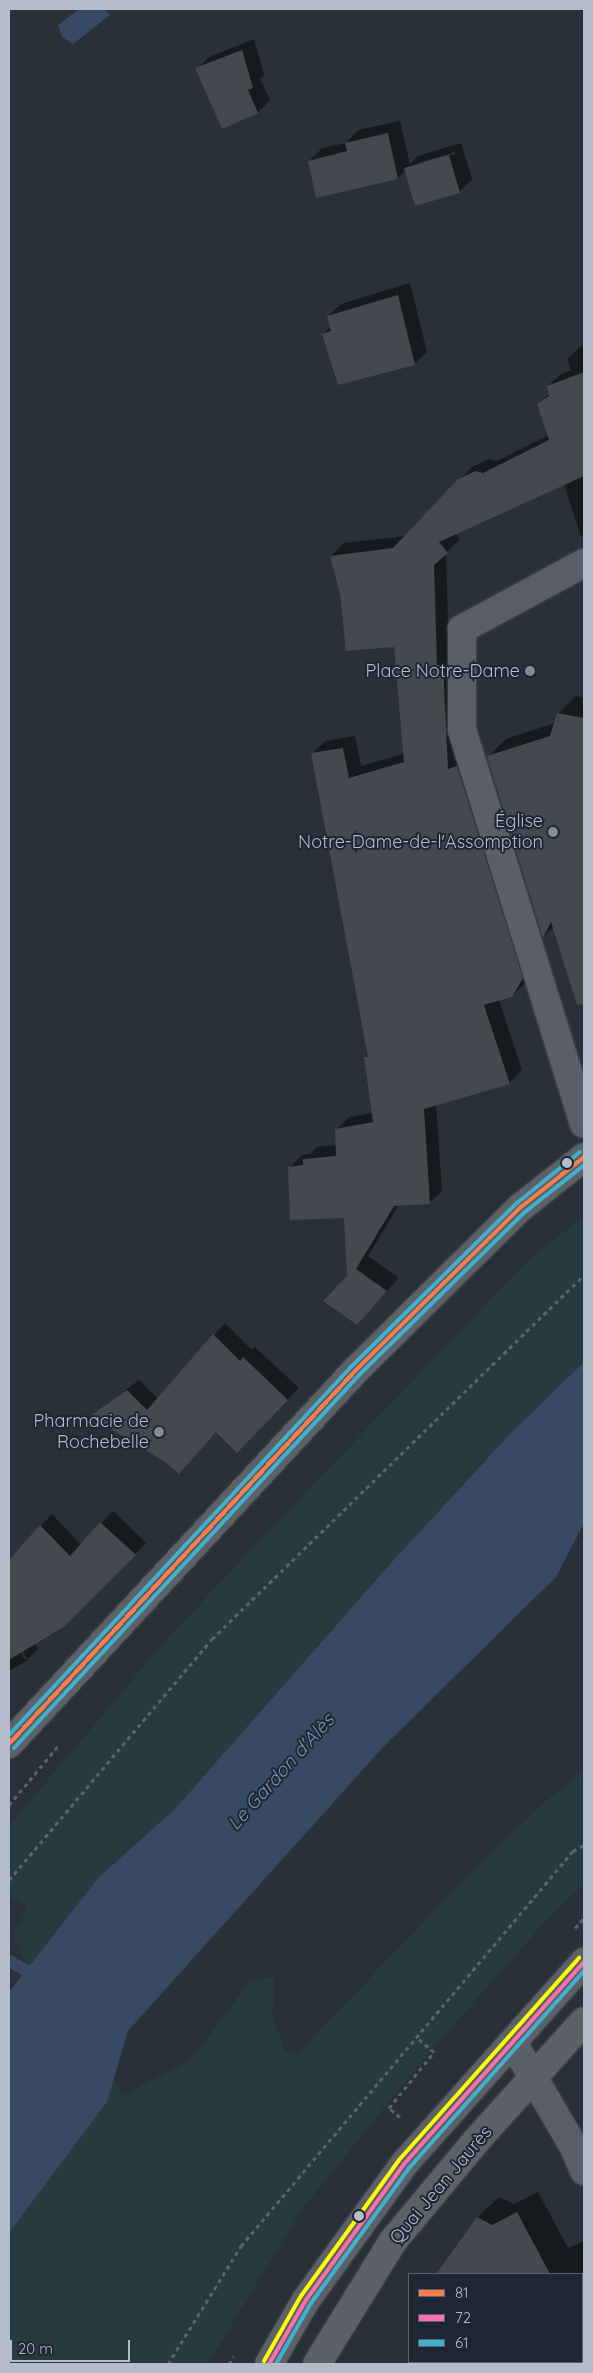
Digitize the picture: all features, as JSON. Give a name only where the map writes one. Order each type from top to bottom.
[{"type":"main road","points":[[9,1744],[355,1370],[522,1207],[584,1157]]},
{"type":"main road","name":"Quai Jean Jaurès","points":[[268,2364],[306,2300],[404,2164],[584,1962]]},
{"type":"main road","name":"Quai Jean Jaurès","points":[[317,2364],[393,2242],[476,2141],[534,2079],[584,2021]]},
{"type":"street","points":[[584,563],[462,629],[462,730],[584,1123]]},
{"type":"street","points":[[513,2043],[574,2146],[584,2171]]},
{"type":"path","points":[[9,1880],[212,1638],[584,1275]]},
{"type":"path","points":[[168,2364],[240,2246],[573,1851],[584,1845]]},
{"type":"path","points":[[389,2108],[434,2052],[416,2037]]},
{"type":"green space","points":[[584,1216],[584,1362],[511,1433],[391,1563],[175,1810],[99,1877],[28,1969],[13,1934],[28,1907],[9,1895],[9,1826],[167,1639],[529,1259]]},
{"type":"green space","points":[[584,1771],[584,1884],[544,1923],[427,2055],[302,2209],[208,2364],[9,2364],[9,2233],[107,2102],[112,2075],[122,2096],[191,2060],[250,1981],[275,1977],[272,2017],[285,2050],[296,2055],[461,1883],[542,1804]]},
{"type":"water","points":[[79,9],[105,9],[110,15],[73,44],[62,37],[58,25]]},
{"type":"water","name":"Le Gardon d'Alès","points":[[584,1362],[584,1523],[556,1577],[385,1745],[128,2031],[107,2102],[9,2233],[9,1992],[99,1877],[175,1809],[391,1563],[511,1433]]},
{"type":"building","points":[[242,50],[253,88],[248,90],[258,113],[222,129],[195,68]]},
{"type":"building","points":[[388,133],[398,179],[316,198],[308,161],[347,151],[345,143]]},
{"type":"building","points":[[449,155],[460,193],[415,206],[404,168]]},
{"type":"building","points":[[398,295],[415,365],[338,385],[322,334],[331,331],[327,316]]},
{"type":"building","points":[[584,372],[584,476],[439,542],[448,553],[434,565],[437,665],[443,665],[448,769],[457,766],[523,978],[512,997],[484,1005],[510,1084],[424,1109],[430,1204],[394,1206],[356,1269],[387,1291],[357,1325],[323,1301],[347,1276],[344,1218],[290,1220],[288,1167],[303,1165],[303,1159],[336,1156],[335,1129],[373,1122],[364,1057],[368,1057],[311,753],[343,748],[349,778],[404,762],[394,647],[346,651],[340,594],[330,556],[393,548],[458,479],[476,471],[483,473],[549,440],[537,404],[549,396],[547,386]]},
{"type":"building","name":"Église Notre-Dame-de-l'Assomption","points":[[557,713],[584,718],[584,1004],[577,1005],[551,922],[543,938],[487,756],[550,736]]},
{"type":"building","points":[[213,1334],[240,1361],[243,1357],[288,1400],[237,1453],[216,1432],[179,1474],[168,1464],[90,1416],[127,1390],[147,1410]]},
{"type":"building","points":[[100,1522],[136,1555],[65,1626],[9,1660],[9,1560],[40,1525],[70,1556]]},
{"type":"building","points":[[517,2212],[549,2273],[437,2273],[477,2217],[492,2225]]},
{"type":"waterway","points":[[9,1961],[42,1979]]},
{"type":"transit line","points":[[9,1735],[351,1367],[517,1203],[580,1152]]},
{"type":"transit line","name":"81","points":[[9,1744],[355,1371],[521,1207],[584,1157]]},
{"type":"transit line","name":"61","points":[[14,1748],[359,1375],[525,1212],[584,1165]]},
{"type":"transit line","points":[[264,2361],[301,2296],[399,2160],[579,1958]]},
{"type":"transit line","name":"72","points":[[269,2364],[306,2300],[404,2164],[584,1962]]},
{"type":"transit line","name":"61","points":[[276,2364],[311,2303],[409,2168],[584,1971]]},
{"type":"place","name":"Place Notre-Dame","points":[[530,671]]},
{"type":"place","name":"Église Notre-Dame-de-l'Assomption","points":[[553,832]]},
{"type":"place","name":"Pharmacie de Rochebelle","points":[[159,1432]]}]
